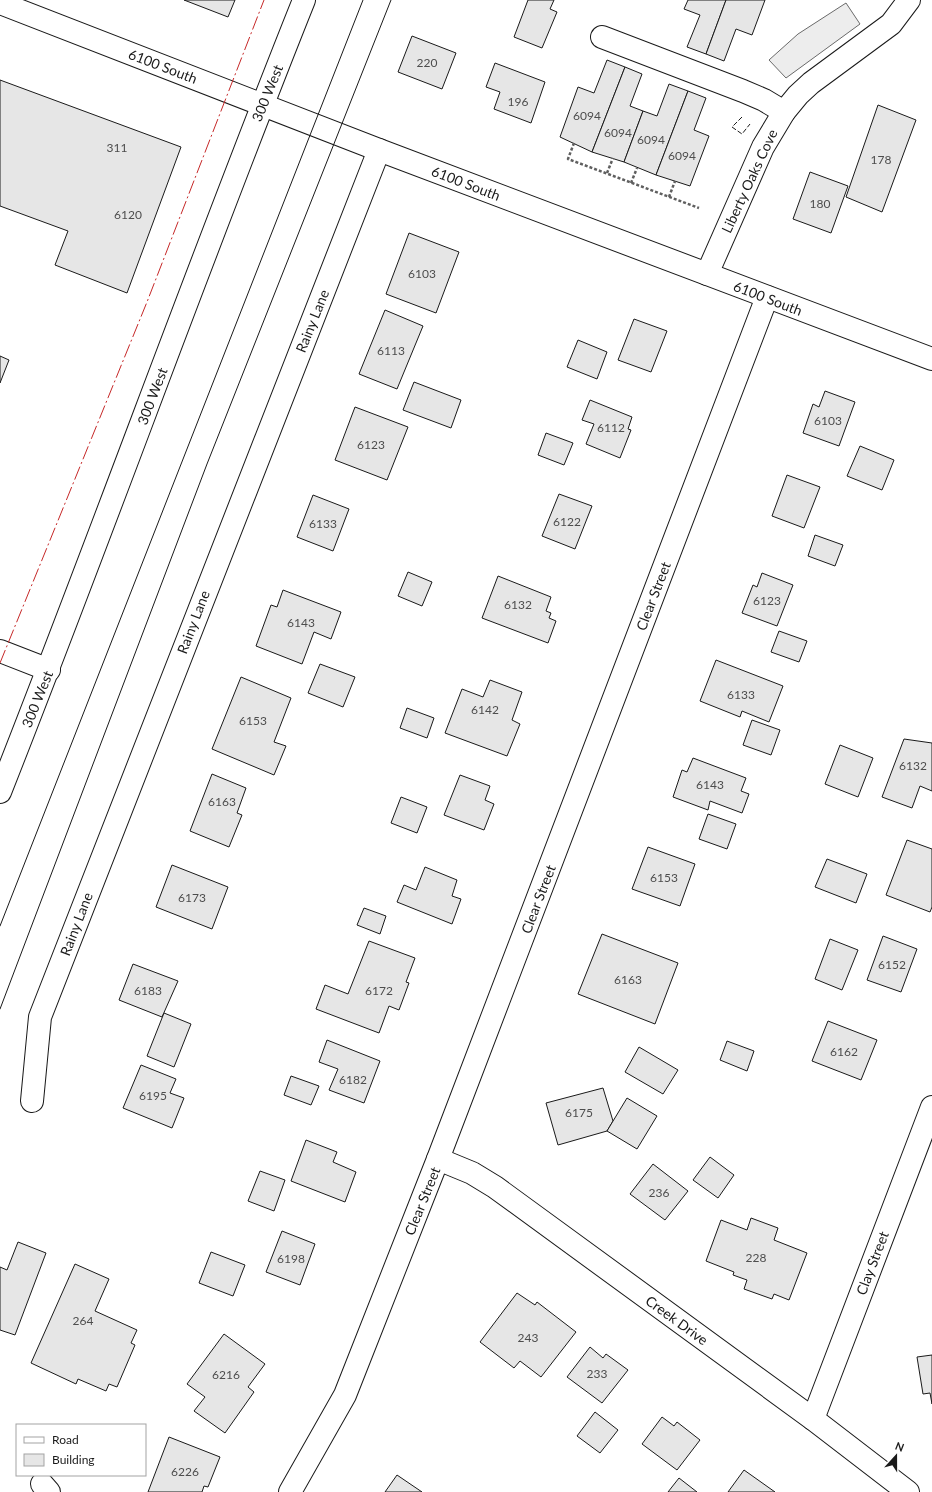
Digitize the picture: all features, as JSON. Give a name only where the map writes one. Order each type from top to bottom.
[{"type":"street","name":"300 West","points":[[0,792],[49,670],[262,104],[304,0]]},
{"type":"street","name":"Liberty Oaks Cove","points":[[707,274],[763,147],[784,112],[798,95],[811,83],[891,24],[908,0]]},
{"type":"street","name":"6100 South","points":[[0,3],[379,150],[932,359]]},
{"type":"street","points":[[602,37],[743,91],[764,100],[784,112]]},
{"type":"street","name":"Rainy Lane","points":[[32,1101],[40,1017],[379,150]]},
{"type":"street","name":"Clear Street","points":[[290,1492],[345,1395],[438,1159],[767,297]]},
{"type":"street","points":[[0,651],[49,670]]},
{"type":"street","name":"Clay Street","points":[[813,1419],[932,1107]]},
{"type":"street","name":"Creek Drive","points":[[438,1159],[472,1173],[495,1186],[813,1419],[908,1492]]},
{"type":"path","points":[[574,143],[568,159],[699,208]]},
{"type":"path","points":[[607,174],[613,158]]},
{"type":"path","points":[[631,183],[637,168]]},
{"type":"path","points":[[669,197],[675,181]]},
{"type":"shaded area","points":[[846,3],[860,24],[786,78],[769,60],[798,34]]},
{"type":"building","points":[[184,0],[235,0],[228,17]]},
{"type":"building","points":[[528,0],[554,0],[550,9],[557,12],[542,48],[514,37]]},
{"type":"building","points":[[688,0],[726,0],[706,54],[687,47],[700,15],[684,9]]},
{"type":"building","points":[[726,0],[765,0],[752,35],[736,29],[724,61],[706,54]]},
{"type":"building","points":[[412,36],[456,53],[442,89],[398,72]]},
{"type":"building","points":[[607,60],[625,67],[592,152],[560,137],[578,87],[594,93]]},
{"type":"building","points":[[495,63],[545,82],[531,123],[494,109],[500,92],[486,87]]},
{"type":"building","points":[[625,67],[642,74],[630,106],[643,111],[624,162],[592,152]]},
{"type":"building","points":[[0,80],[181,147],[127,293],[55,265],[68,231],[0,206]]},
{"type":"building","points":[[669,84],[688,91],[656,175],[624,162],[643,111],[657,116]]},
{"type":"building","points":[[688,91],[706,98],[694,130],[709,136],[690,186],[656,175]]},
{"type":"building","points":[[878,105],[916,120],[882,212],[846,197]]},
{"type":"building","points":[[810,172],[848,186],[831,233],[793,219]]},
{"type":"building","points":[[409,233],[459,252],[436,313],[386,294]]},
{"type":"building","points":[[385,310],[423,326],[397,389],[359,374]]},
{"type":"building","points":[[634,319],[667,331],[651,372],[618,360]]},
{"type":"building","points":[[578,340],[607,352],[597,379],[567,367]]},
{"type":"building","points":[[0,356],[9,360],[0,383]]},
{"type":"building","points":[[414,382],[461,400],[451,428],[403,410]]},
{"type":"building","points":[[825,391],[855,402],[839,446],[803,433],[813,404],[819,407]]},
{"type":"building","points":[[590,400],[632,417],[628,429],[631,430],[620,458],[586,444],[594,424],[582,420]]},
{"type":"building","points":[[355,407],[408,427],[387,480],[335,460]]},
{"type":"building","points":[[546,433],[573,443],[564,465],[538,455]]},
{"type":"building","points":[[860,446],[894,460],[882,490],[847,476]]},
{"type":"building","points":[[787,475],[820,487],[804,528],[772,516]]},
{"type":"building","points":[[559,494],[592,506],[575,549],[542,536]]},
{"type":"building","points":[[313,495],[349,509],[333,551],[297,537]]},
{"type":"building","points":[[815,535],[843,545],[835,566],[808,556]]},
{"type":"building","points":[[408,572],[432,582],[422,606],[398,596]]},
{"type":"building","points":[[762,573],[793,585],[777,626],[742,613],[753,585],[757,587]]},
{"type":"building","points":[[498,576],[551,597],[546,611],[551,613],[549,618],[556,621],[548,643],[482,618]]},
{"type":"building","points":[[283,590],[341,612],[331,639],[314,632],[302,664],[256,646],[271,605],[277,607]]},
{"type":"building","points":[[779,631],[807,641],[799,662],[771,652]]},
{"type":"building","points":[[716,660],[783,686],[769,722],[742,711],[740,717],[700,701]]},
{"type":"building","points":[[320,664],[355,677],[343,707],[308,693]]},
{"type":"building","points":[[241,677],[291,698],[274,742],[286,746],[274,775],[212,749]]},
{"type":"building","points":[[490,680],[522,692],[512,720],[520,724],[507,756],[445,733],[462,689],[483,697]]},
{"type":"building","points":[[407,708],[434,718],[427,738],[400,728]]},
{"type":"building","points":[[752,720],[780,730],[771,755],[743,745]]},
{"type":"building","points":[[904,739],[932,743],[932,791],[920,786],[912,808],[882,797]]},
{"type":"building","points":[[840,745],[873,758],[858,797],[825,784]]},
{"type":"building","points":[[693,758],[746,778],[741,791],[749,794],[742,813],[710,801],[708,810],[673,797],[682,770],[687,772]]},
{"type":"building","points":[[212,774],[246,788],[237,813],[242,815],[229,847],[190,831]]},
{"type":"building","points":[[460,775],[490,786],[485,800],[494,804],[484,830],[444,815]]},
{"type":"building","points":[[401,797],[427,807],[417,833],[391,823]]},
{"type":"building","points":[[708,814],[736,824],[727,849],[699,839]]},
{"type":"building","points":[[907,840],[932,849],[932,907],[930,912],[886,895]]},
{"type":"building","points":[[648,847],[695,864],[680,906],[632,889]]},
{"type":"building","points":[[827,859],[867,874],[856,903],[815,887]]},
{"type":"building","points":[[172,865],[228,887],[212,929],[156,907]]},
{"type":"building","points":[[425,867],[457,880],[452,896],[461,899],[452,924],[397,902],[404,885],[416,890]]},
{"type":"building","points":[[364,908],[386,916],[380,934],[357,925]]},
{"type":"building","points":[[602,934],[678,963],[655,1024],[578,994]]},
{"type":"building","points":[[883,936],[917,949],[901,992],[867,980]]},
{"type":"building","points":[[830,939],[858,950],[842,990],[815,979]]},
{"type":"building","points":[[369,941],[415,958],[406,982],[409,983],[399,1010],[389,1006],[379,1033],[316,1009],[325,985],[348,994]]},
{"type":"building","points":[[133,964],[178,981],[162,1017],[119,1000]]},
{"type":"building","points":[[164,1013],[191,1024],[174,1067],[147,1056]]},
{"type":"building","points":[[828,1021],[877,1040],[861,1080],[812,1061]]},
{"type":"building","points":[[327,1040],[380,1061],[364,1103],[329,1090],[338,1069],[319,1062]]},
{"type":"building","points":[[727,1041],[754,1051],[747,1071],[720,1060]]},
{"type":"building","points":[[639,1047],[678,1070],[663,1094],[625,1072]]},
{"type":"building","points":[[141,1065],[176,1079],[170,1093],[184,1098],[172,1128],[123,1108]]},
{"type":"building","points":[[291,1076],[319,1086],[311,1105],[284,1095]]},
{"type":"building","points":[[603,1088],[613,1121],[607,1131],[558,1145],[546,1103]]},
{"type":"building","points":[[627,1098],[657,1116],[637,1149],[607,1131]]},
{"type":"building","points":[[306,1140],[337,1152],[333,1162],[356,1172],[345,1202],[291,1181]]},
{"type":"building","points":[[710,1157],[734,1175],[718,1198],[693,1180]]},
{"type":"building","points":[[653,1164],[688,1191],[665,1220],[630,1194]]},
{"type":"building","points":[[260,1171],[285,1180],[274,1211],[248,1201]]},
{"type":"building","points":[[751,1218],[778,1228],[774,1240],[807,1253],[789,1300],[774,1294],[772,1299],[744,1289],[747,1280],[733,1275],[734,1272],[706,1261],[721,1220],[747,1230]]},
{"type":"building","points":[[282,1231],[315,1244],[300,1285],[266,1272]]},
{"type":"building","points":[[18,1242],[46,1253],[15,1335],[0,1330],[0,1267],[7,1270]]},
{"type":"building","points":[[211,1252],[245,1265],[233,1296],[199,1283]]},
{"type":"building","points":[[75,1264],[109,1279],[95,1311],[137,1330],[131,1343],[135,1345],[117,1387],[109,1384],[106,1391],[78,1379],[76,1384],[31,1363]]},
{"type":"building","points":[[517,1293],[535,1305],[537,1302],[576,1332],[541,1377],[520,1361],[514,1368],[480,1342]]},
{"type":"building","points":[[224,1334],[265,1364],[248,1387],[254,1392],[225,1433],[194,1411],[205,1397],[187,1384]]},
{"type":"building","points":[[590,1347],[603,1358],[606,1354],[628,1370],[602,1403],[567,1377]]},
{"type":"building","points":[[932,1355],[932,1404],[930,1393],[923,1394],[917,1357]]},
{"type":"building","points":[[595,1412],[618,1430],[600,1453],[577,1436]]},
{"type":"building","points":[[662,1417],[674,1426],[677,1422],[700,1440],[677,1470],[642,1444]]},
{"type":"building","points":[[169,1437],[220,1457],[208,1487],[204,1486],[202,1492],[148,1492]]},
{"type":"building","points":[[744,1470],[775,1492],[728,1492]]},
{"type":"building","points":[[397,1475],[422,1492],[385,1492]]},
{"type":"building","points":[[679,1478],[697,1492],[668,1492]]},
{"type":"tram line","points":[[0,926],[363,0]]},
{"type":"tram line","points":[[0,1009],[207,464],[391,0]]},
{"type":"fence","points":[[742,117],[732,127],[742,134],[750,124]]},
{"type":"power","points":[[0,663],[147,302],[264,0]]}]
